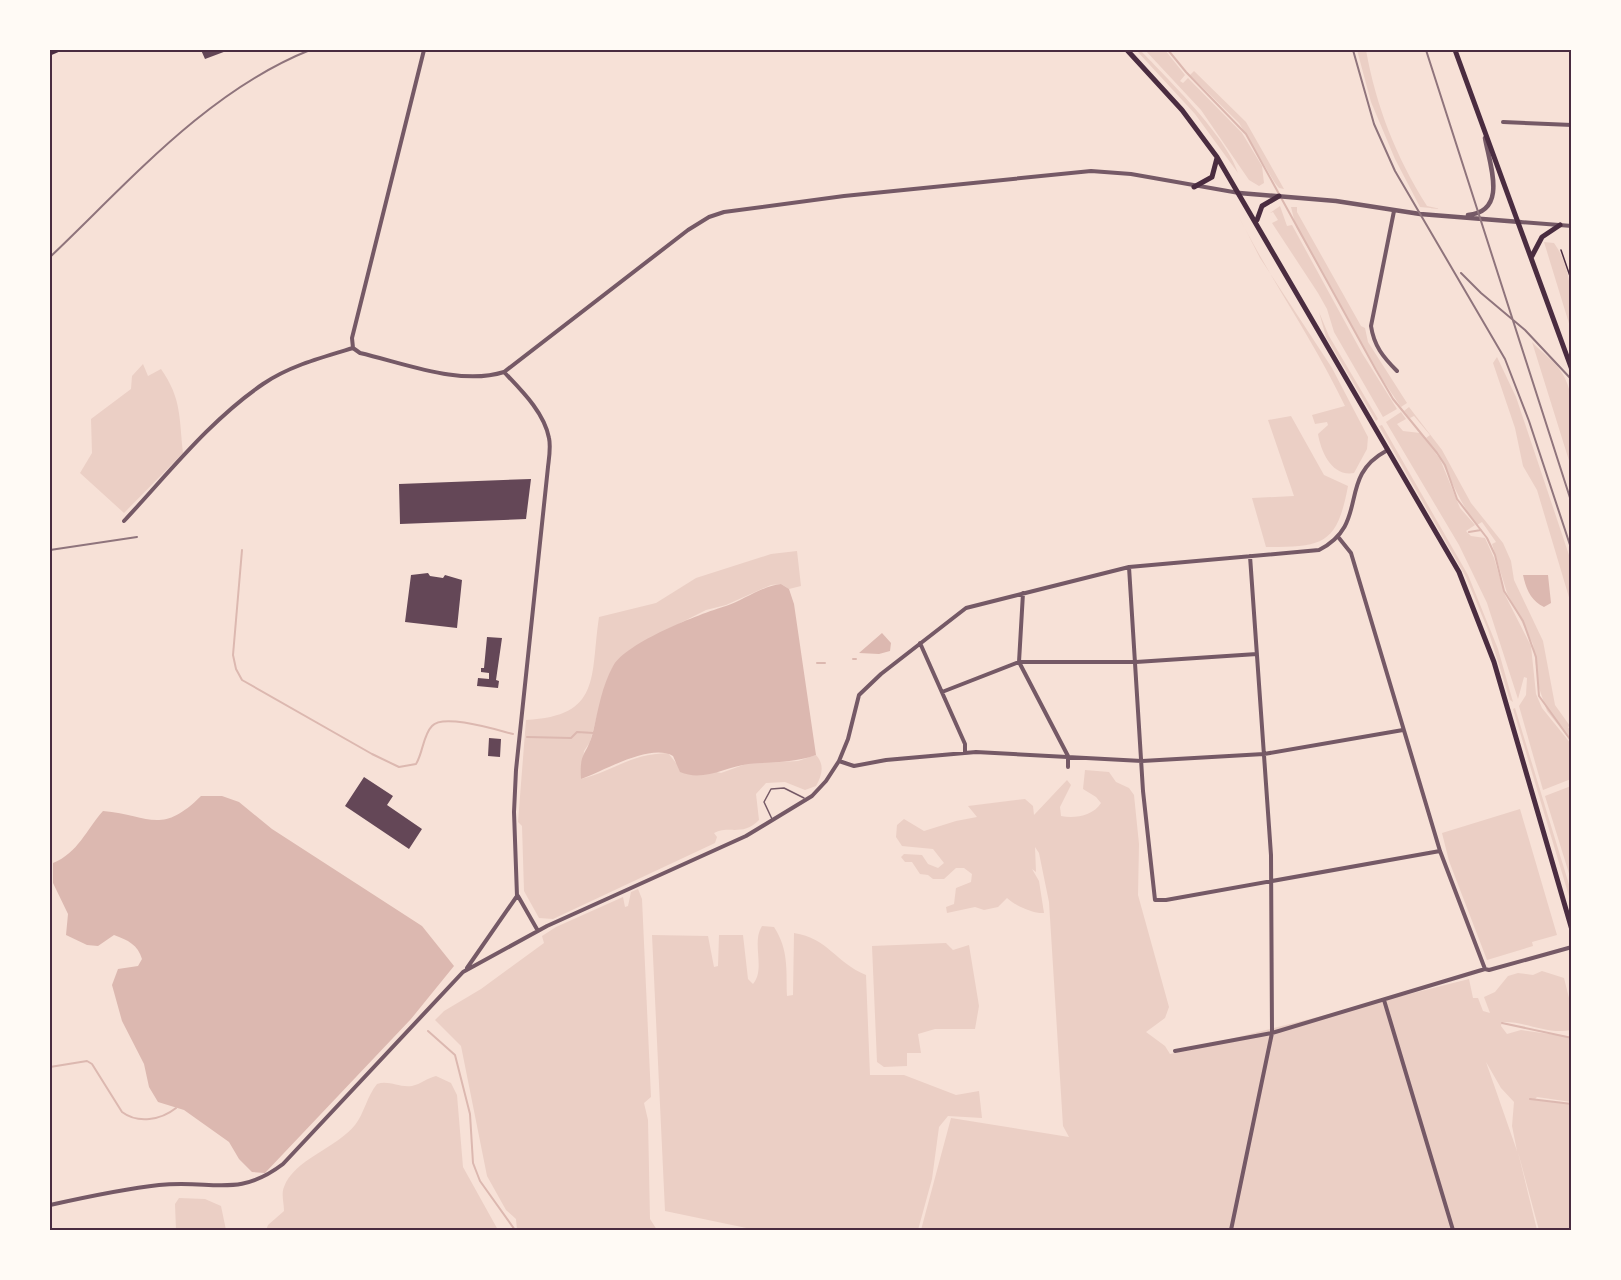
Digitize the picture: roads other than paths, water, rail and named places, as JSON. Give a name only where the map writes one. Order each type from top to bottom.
[{"type":"main road","points":[[50,53],[57,50]]},
{"type":"main road","points":[[1127,50],[1182,110],[1217,157],[1257,222],[1386,451],[1459,572],[1482,626],[1572,930]]},
{"type":"main road","points":[[1455,50],[1520,222],[1572,370]]},
{"type":"main road","points":[[1194,187],[1205,182],[1214,174],[1217,157]]},
{"type":"main road","points":[[1257,222],[1259,210],[1271,196],[1279,196]]},
{"type":"main road","points":[[1532,256],[1542,237],[1560,225]]},
{"type":"street","points":[[424,50],[352,339],[353,348],[360,353],[466,378],[486,378],[504,372],[688,230],[708,217],[724,212],[844,196],[1091,171],[1131,174],[1194,187],[1271,196]]},
{"type":"street","points":[[1503,122],[1572,125]]},
{"type":"street","points":[[1457,216],[1483,212],[1493,201],[1495,195],[1483,124]]},
{"type":"street","points":[[1279,196],[1336,201],[1394,211],[1572,226]]},
{"type":"street","points":[[1394,211],[1371,326],[1373,341],[1382,356],[1397,371]]},
{"type":"street","points":[[124,521],[226,413],[264,383],[303,364],[353,348]]},
{"type":"street","points":[[504,372],[528,398],[549,438],[516,770],[514,812],[517,896],[538,931]]},
{"type":"street","points":[[463,972],[538,931],[746,836],[806,800],[826,782],[839,761],[848,739],[859,694],[881,674],[966,608],[1129,567],[1320,550],[1339,538],[1351,514],[1361,472],[1366,464],[1386,451]]},
{"type":"street","points":[[1339,538],[1351,553],[1440,851],[1485,969]]},
{"type":"street","points":[[1231,1230],[1272,1033],[1270,883],[1264,754],[1250,556]]},
{"type":"street","points":[[1129,567],[1142,761],[1155,900],[1270,883],[1440,851]]},
{"type":"street","points":[[1023,593],[1019,662],[1068,756],[1068,767]]},
{"type":"street","points":[[920,643],[965,744],[965,752]]},
{"type":"street","points":[[942,692],[1019,662],[1136,662],[1257,654]]},
{"type":"street","points":[[839,761],[854,766],[886,760],[965,752],[1142,761],[1264,754],[1403,730]]},
{"type":"street","points":[[50,1205],[129,1188],[196,1183],[233,1186],[249,1184],[266,1178],[283,1164],[463,972],[476,957],[517,896]]},
{"type":"street","points":[[1175,1052],[1272,1033],[1485,969],[1490,970],[1572,947]]},
{"type":"street","points":[[1384,1000],[1453,1230]]},
{"type":"lane","points":[[773,820],[764,802],[771,789],[777,787],[792,790],[806,800]]},
{"type":"waterway","points":[[1168,50],[1246,134],[1393,399],[1445,465],[1457,499],[1487,538],[1495,555],[1504,591],[1523,621],[1536,657],[1539,696],[1572,742]]},
{"type":"waterway","points":[[1469,532],[1481,530]]},
{"type":"waterway","points":[[242,550],[233,655],[236,669],[242,680],[399,767],[416,764],[429,730],[438,722],[471,724],[513,734]]},
{"type":"waterway","points":[[817,663],[825,663]]},
{"type":"waterway","points":[[527,737],[571,738],[577,732],[594,733]]},
{"type":"waterway","points":[[1502,1023],[1572,1038]]},
{"type":"waterway","points":[[428,1031],[455,1055],[470,1114],[473,1163],[480,1181],[515,1230]]},
{"type":"waterway","points":[[50,1067],[87,1061],[92,1064],[122,1112],[128,1116],[142,1119],[157,1118],[176,1108]]},
{"type":"waterway","points":[[1530,1099],[1572,1104]]},
{"type":"railway","points":[[50,257],[139,170],[203,114],[237,89],[272,68],[310,50]]},
{"type":"railway","points":[[1353,50],[1374,124],[1395,171],[1505,359],[1529,421],[1572,551]]},
{"type":"railway","points":[[1426,50],[1572,504]]},
{"type":"railway","points":[[1461,273],[1525,330],[1572,380]]},
{"type":"railway","points":[[50,550],[137,537]]}]
